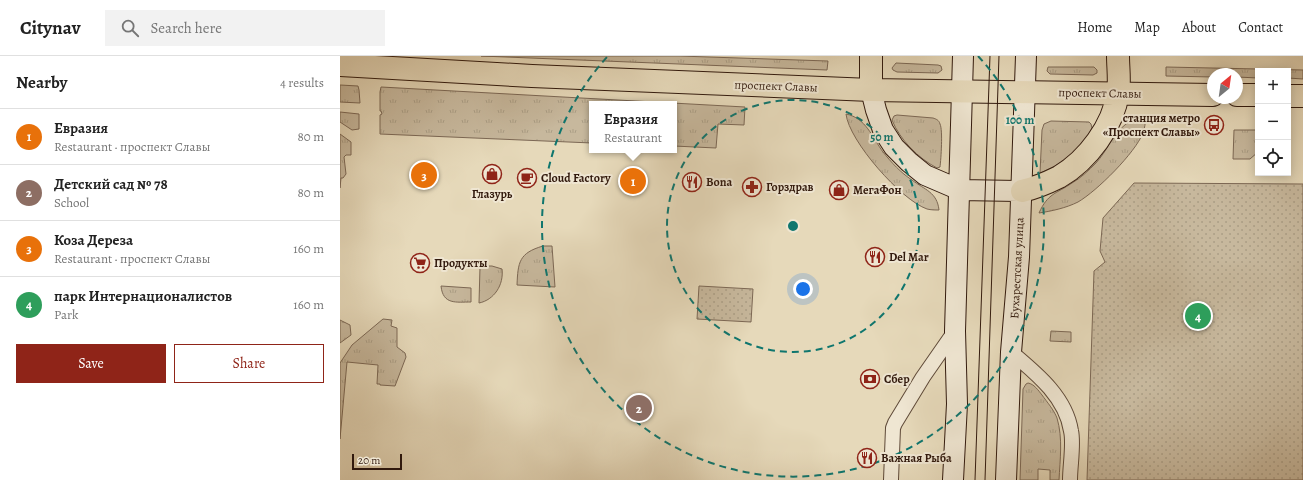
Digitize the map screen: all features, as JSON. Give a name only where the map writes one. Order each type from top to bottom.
[{"type":"main road","points":[[871,56],[871,90],[883,130],[894,147],[909,162],[925,175],[960,190],[1022,192],[1060,176],[1077,164],[1092,149],[1103,132],[1112,113],[1118,93],[1118,56]]},
{"type":"main road","points":[[953,480],[957,404],[955,331],[963,56]]},
{"type":"main road","name":"Бухарестская улица","points":[[1006,480],[1011,352],[1019,257],[1026,56]]},
{"type":"main road","name":"проспект Славы","points":[[340,65],[532,76],[871,90],[1207,95]]},
{"type":"main road","points":[[1243,95],[1255,95]]},
{"type":"main road","points":[[1291,96],[1303,96]]},
{"type":"street","points":[[892,480],[894,423],[923,377],[955,331]]},
{"type":"street","points":[[1011,352],[1039,376],[1054,393],[1068,415],[1072,432],[1070,480]]},
{"type":"green space","points":[[481,56],[679,56],[828,61],[827,70]]},
{"type":"green space","points":[[896,63],[938,65],[941,66],[942,70],[938,73],[897,72],[892,68]]},
{"type":"green space","points":[[1048,67],[1094,67],[1097,70],[1097,73],[1093,75],[1050,74],[1047,71]]},
{"type":"green space","points":[[1166,67],[1212,68],[1207,68],[1207,77],[1166,76]]},
{"type":"green space","points":[[1243,69],[1255,69],[1255,78],[1243,77]]},
{"type":"green space","points":[[1291,70],[1303,70],[1303,79],[1291,78]]},
{"type":"green space","points":[[340,85],[358,86],[360,103],[340,102]]},
{"type":"green space","points":[[381,87],[636,101],[589,101],[589,143],[380,134],[380,115],[382,114],[380,111]]},
{"type":"green space","points":[[677,103],[745,107],[744,125],[718,124],[716,148],[677,146]]},
{"type":"green space","points":[[340,112],[359,114],[359,129],[352,130],[340,122]]},
{"type":"green space","points":[[846,114],[853,116],[864,124],[883,152],[896,167],[933,195],[938,204],[939,210],[927,209],[916,203],[891,182],[866,154],[856,139],[849,125]]},
{"type":"green space","points":[[894,116],[933,118],[939,122],[942,138],[940,167],[937,168],[930,164],[910,148],[900,135],[892,120]]},
{"type":"green space","points":[[1146,117],[1145,127],[1139,141],[1124,161],[1105,181],[1078,202],[1059,209],[1039,213],[1042,206],[1049,198],[1079,179],[1096,163],[1121,128],[1133,120]]},
{"type":"green space","points":[[1051,121],[1089,122],[1092,128],[1083,143],[1077,149],[1056,166],[1040,173],[1042,130],[1044,124]]},
{"type":"green space","points":[[1234,130],[1255,130],[1255,155],[1250,159],[1233,159]]},
{"type":"green space","points":[[340,134],[351,142],[351,155],[346,155],[344,157],[346,174],[343,178],[341,178],[340,188]]},
{"type":"green space","points":[[1134,183],[1303,184],[1303,480],[1087,480],[1094,271],[1105,262],[1100,251],[1103,218]]},
{"type":"green space","points":[[543,246],[552,246],[555,287],[517,285],[519,264],[524,255]]},
{"type":"green space","points":[[492,266],[502,269],[502,275],[500,286],[497,291],[489,299],[479,303],[480,267]]},
{"type":"green space","points":[[441,286],[471,288],[471,302],[455,302],[447,299],[444,297]]},
{"type":"green space","points":[[699,286],[753,289],[751,322],[697,319]]},
{"type":"green space","points":[[383,319],[392,320],[391,326],[397,328],[397,347],[405,353],[406,357],[395,386],[377,384],[378,365],[347,362],[340,439],[340,363],[352,345]]},
{"type":"green space","points":[[340,320],[350,325],[351,335],[340,343]]},
{"type":"green space","points":[[1051,331],[1071,332],[1071,342],[1050,341]]},
{"type":"green space","points":[[1028,383],[1039,391],[1057,418],[1061,441],[1059,480],[1050,480],[1050,470],[1038,469],[1038,480],[1020,480],[1023,389]]},
{"type":"tram line","points":[[975,480],[990,56]]},
{"type":"tram line","points":[[985,480],[999,56]]},
{"type":"place","name":"станция метро «Проспект Славы»","points":[[1214,125]]},
{"type":"place","name":"Глазурь","points":[[492,174]]},
{"type":"place","name":"Коза Дереза","points":[[424,175]]},
{"type":"place","name":"Cloud Factory","points":[[527,178]]},
{"type":"place","name":"Евразия","points":[[633,181]]},
{"type":"place","name":"Bona","points":[[692,182]]},
{"type":"place","name":"Горздрав","points":[[752,187]]},
{"type":"place","name":"МегаФон","points":[[839,190]]},
{"type":"place","name":"Del Mar","points":[[875,257]]},
{"type":"place","name":"Продукты","points":[[420,263]]},
{"type":"place","name":"парк Интернационалистов","points":[[1198,316]]},
{"type":"place","name":"Сбер","points":[[870,379]]},
{"type":"place","name":"Детский сад № 78","points":[[639,408]]},
{"type":"place","name":"Важная Рыба","points":[[867,458]]}]
